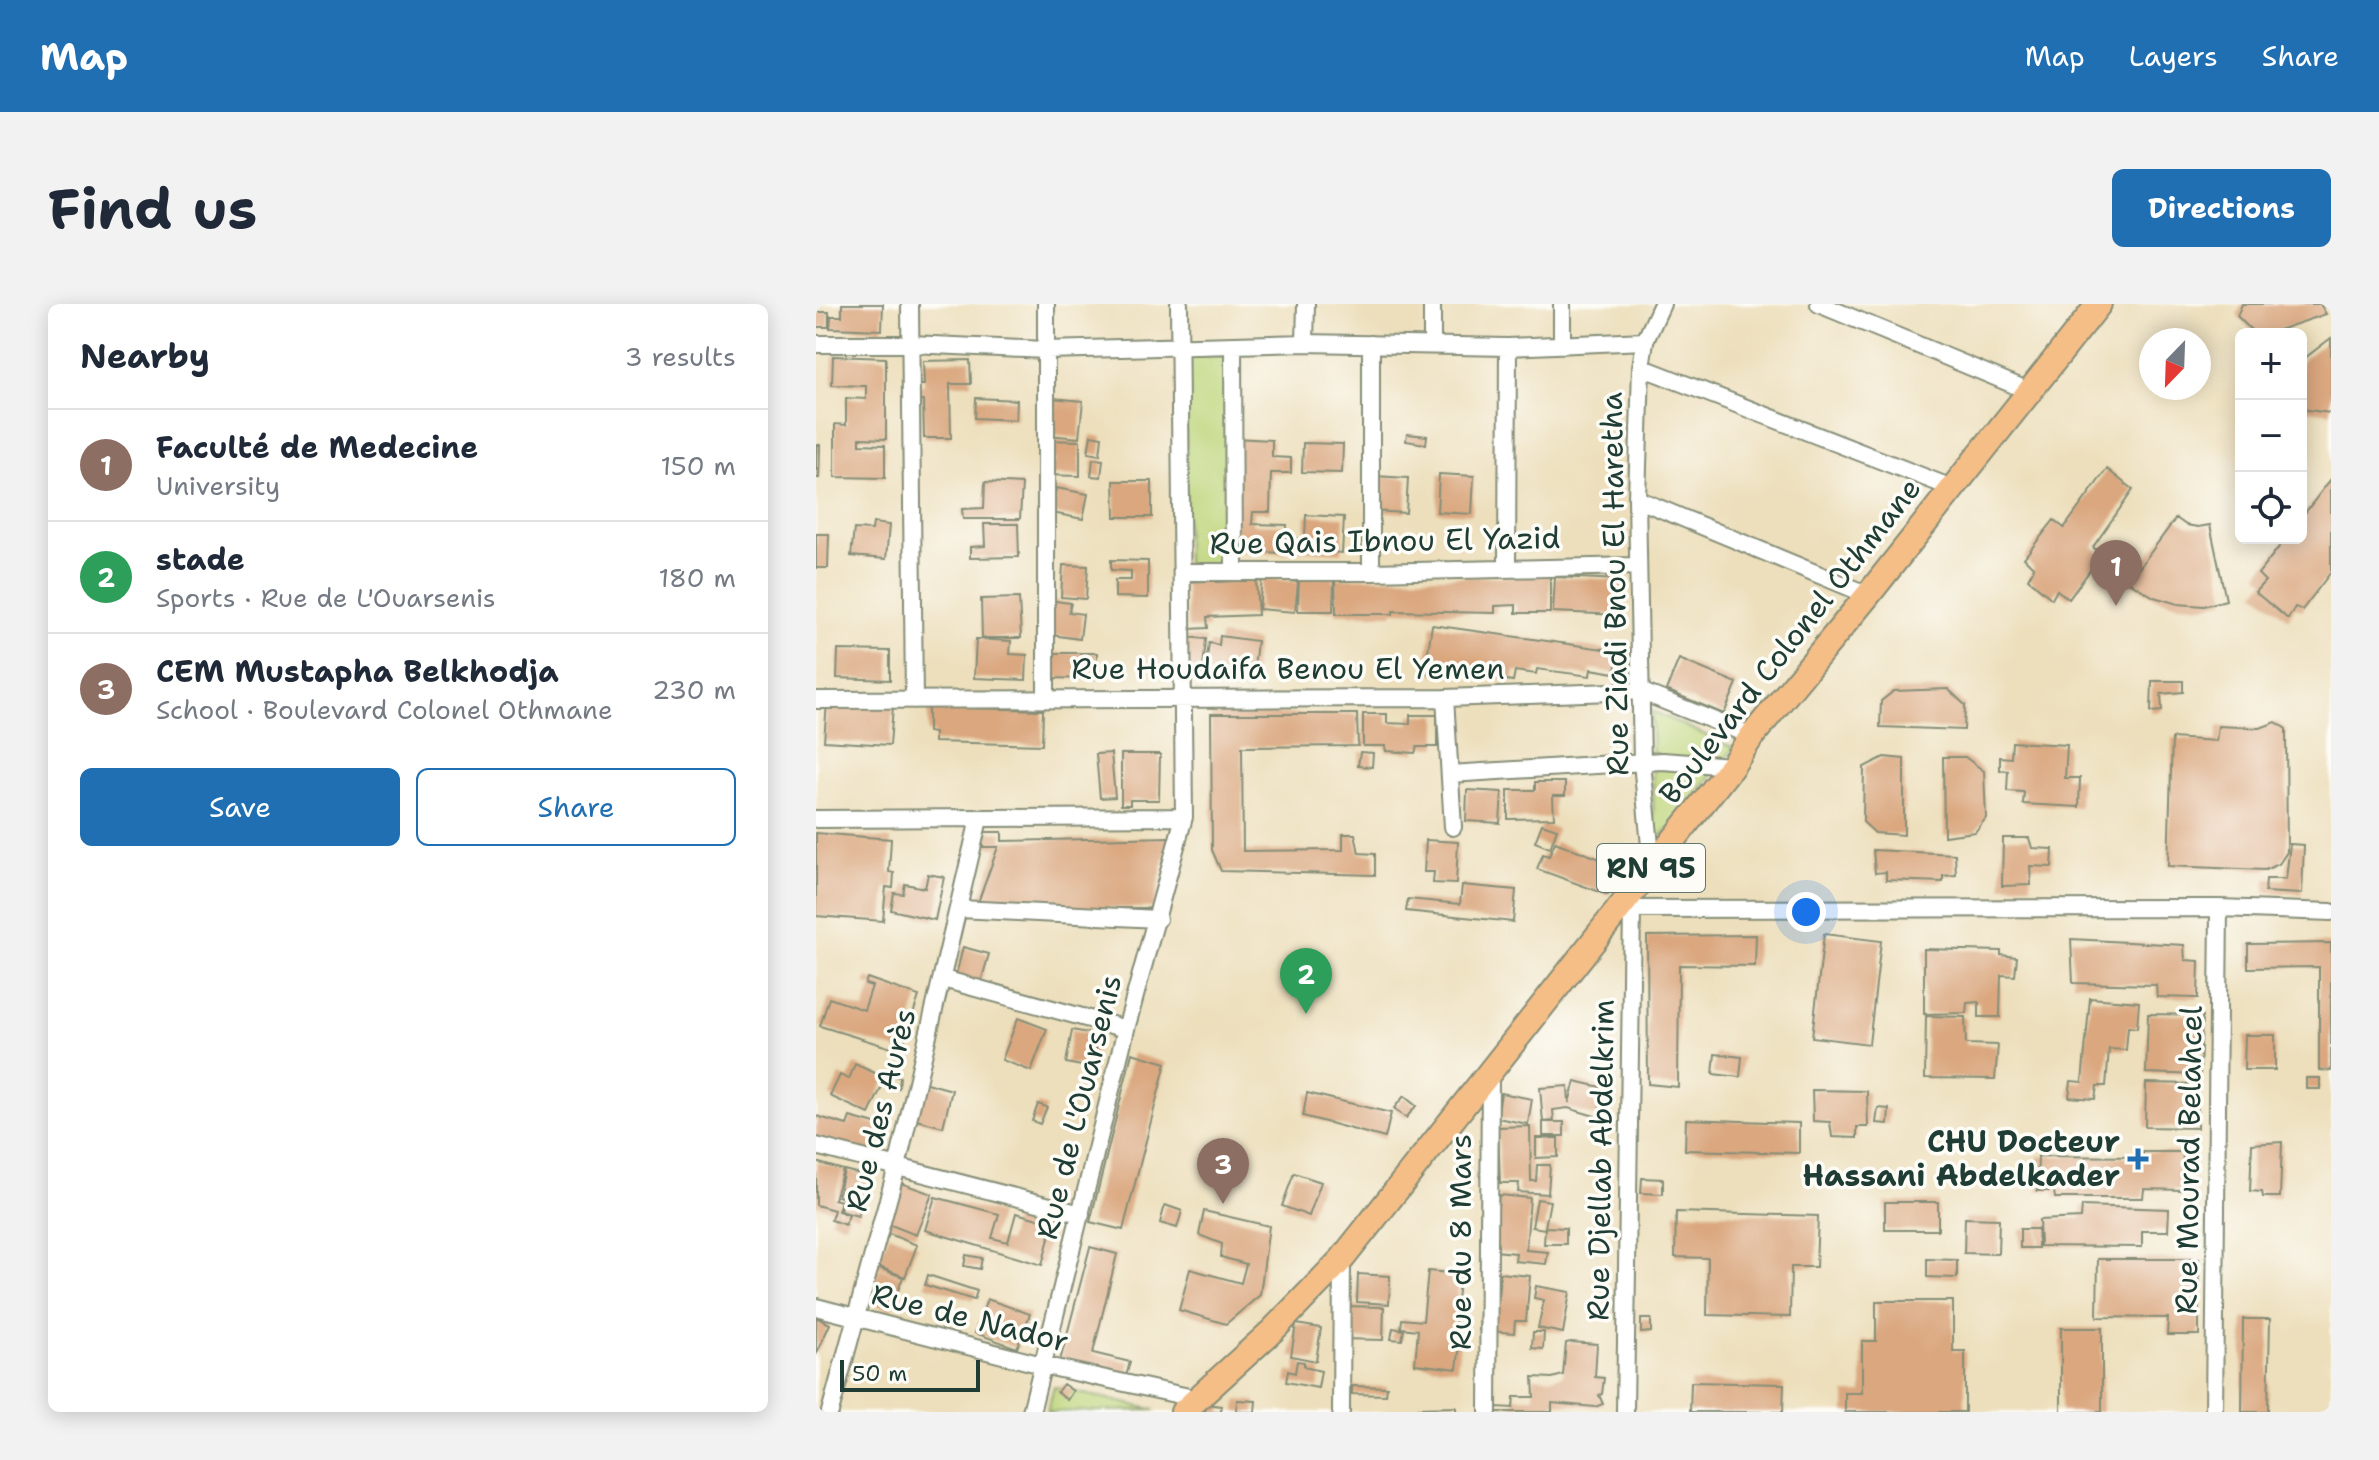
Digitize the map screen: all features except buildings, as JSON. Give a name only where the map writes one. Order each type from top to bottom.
[{"type":"main road","name":"Boulevard Colonel Othmane","points":[[1190,1405],[1272,1331],[1342,1259],[1624,909],[1652,867],[1752,736],[2099,304]]},
{"type":"street","points":[[910,304],[914,700]]},
{"type":"street","points":[[1046,304],[1046,699]]},
{"type":"street","name":"Rue de L'Ouarsenis","points":[[1031,1412],[1126,1029],[1184,817],[1179,304]]},
{"type":"street","points":[[1305,343],[1306,304]]},
{"type":"street","points":[[1432,304],[1432,344]]},
{"type":"street","points":[[1562,304],[1562,345]]},
{"type":"street","name":"Rue Ziadi Bnou El Haretha","points":[[1652,867],[1642,762],[1637,499],[1641,367],[1645,341],[1662,304]]},
{"type":"street","points":[[1819,304],[2029,391]]},
{"type":"street","points":[[816,344],[911,344],[1046,350],[1305,343],[1508,347],[1645,341]]},
{"type":"street","points":[[1371,344],[1371,572]]},
{"type":"street","points":[[1233,346],[1234,572]]},
{"type":"street","points":[[1507,568],[1508,347]]},
{"type":"street","points":[[1641,367],[1952,488]]},
{"type":"street","points":[[1637,499],[1868,595]]},
{"type":"street","name":"Rue Qais Ibnou El Yazid","points":[[1182,572],[1371,572],[1637,566]]},
{"type":"street","name":"Rue Houdaifa Benou El Yemen","points":[[816,700],[1445,698],[1640,691],[1752,736]]},
{"type":"street","points":[[1445,698],[1453,827]]},
{"type":"street","points":[[1450,774],[1662,761],[1732,766]]},
{"type":"street","points":[[816,819],[1184,817]]},
{"type":"street","name":"Rue des Aurès","points":[[830,1412],[897,1167],[979,819]]},
{"type":"street","points":[[1624,909],[2219,908],[2331,912]]},
{"type":"street","name":"Rue Mourad Belahcel","points":[[2214,1412],[2219,908]]},
{"type":"street","points":[[960,909],[1158,919]]},
{"type":"street","name":"Rue Djellab Abdelkrim","points":[[1624,909],[1625,1412]]},
{"type":"street","points":[[943,979],[1126,1029]]},
{"type":"street","name":"Rue du 8 Mars","points":[[1488,1412],[1490,1072]]},
{"type":"street","points":[[816,1146],[1081,1214]]},
{"type":"street","points":[[1341,1412],[1342,1259]]},
{"type":"street","name":"Rue de Nador","points":[[816,1307],[1110,1381],[1190,1405]]},
{"type":"green space","points":[[1185,356],[1228,356],[1229,568],[1186,568]]},
{"type":"green space","points":[[1652,711],[1734,748],[1654,846]]},
{"type":"green space","points":[[1054,1387],[1155,1410],[1047,1412]]},
{"type":"place","name":"Faculté de Medecine","points":[[2116,606]]},
{"type":"place","name":"stade","points":[[1306,1014]]},
{"type":"place","name":"CHU Docteur Hassani Abdelkader","points":[[2138,1159]]},
{"type":"place","name":"CEM Mustapha Belkhodja","points":[[1223,1204]]}]
